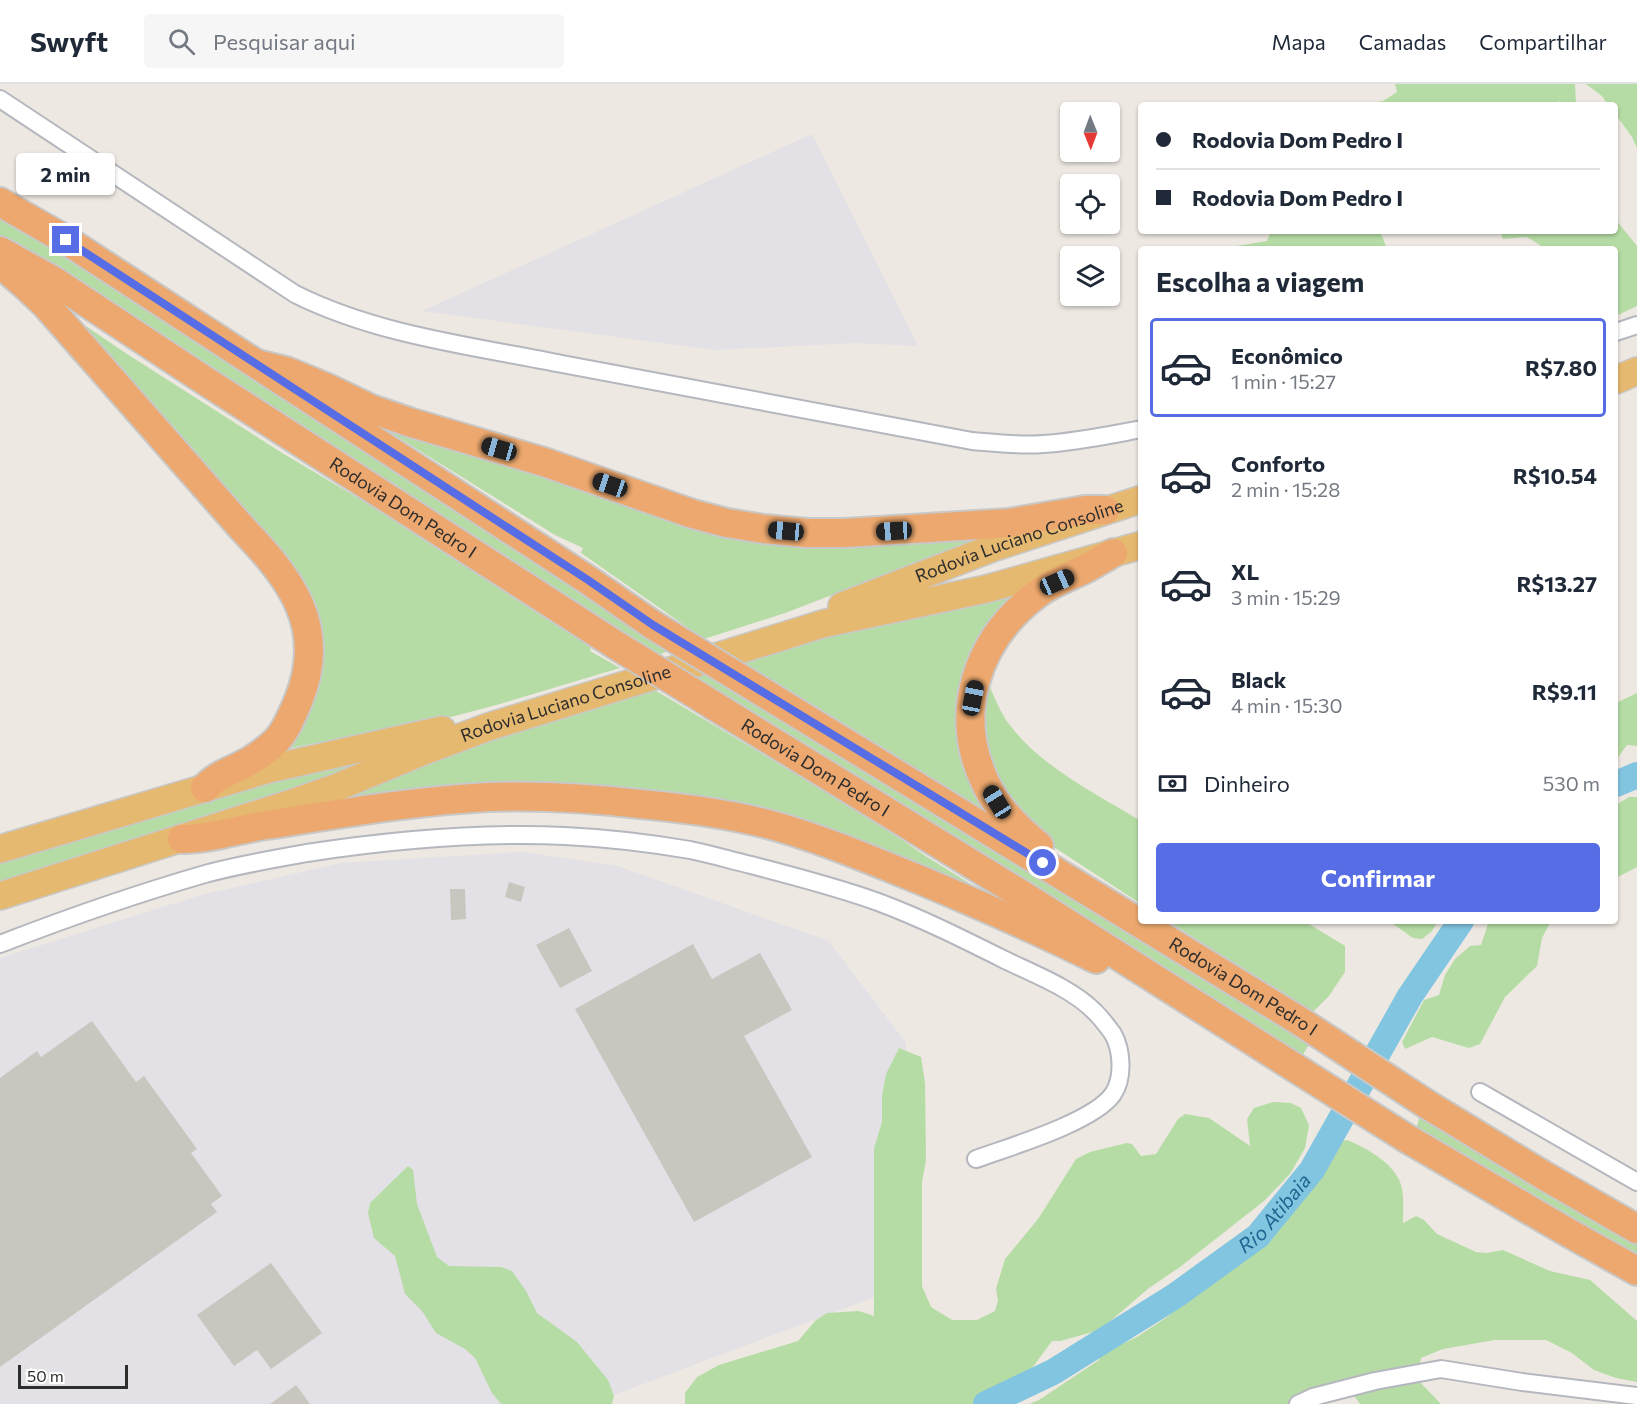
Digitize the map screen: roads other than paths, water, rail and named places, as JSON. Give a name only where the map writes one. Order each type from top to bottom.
[{"type":"highway","name":"Rodovia Dom Pedro I","points":[[0,202],[66,240],[588,580],[653,625],[1138,921]]},
{"type":"highway","name":"Rodovia Dom Pedro I","points":[[0,252],[54,281],[618,646],[1024,896],[1406,1138],[1637,1271]]},
{"type":"highway","points":[[0,264],[46,305],[242,528],[266,552],[284,575],[303,611],[309,653],[307,669],[303,689],[288,722],[278,738],[266,750],[211,781],[205,789]]},
{"type":"highway","points":[[257,364],[286,371],[371,409],[544,462],[693,514],[728,523],[807,533],[884,531],[1009,523],[1085,510],[1105,510]]},
{"type":"highway","points":[[1618,374],[1637,371]]},
{"type":"highway","points":[[1618,379],[1637,371]]},
{"type":"highway","name":"Rodovia Luciano Consoline","points":[[0,849],[269,769],[470,723],[769,632],[826,613],[995,547],[1138,500]]},
{"type":"highway","name":"Rodovia Luciano Consoline","points":[[0,896],[335,788],[488,727],[682,667],[822,624],[986,589],[1138,546]]},
{"type":"highway","points":[[1063,875],[1047,854],[1010,819],[986,785],[976,759],[972,738],[973,698],[982,662],[991,643],[1005,623],[1038,593],[1113,553]]},
{"type":"highway","points":[[182,839],[202,839],[258,826],[368,810],[487,797],[584,798],[676,807],[774,826],[841,848],[946,891],[1140,980],[1178,993]]},
{"type":"highway","name":"Rodovia Dom Pedro I","points":[[1142,924],[1298,1020],[1428,1105],[1637,1229]]},
{"type":"street","points":[[0,99],[295,294],[322,308],[355,319],[393,330],[453,342],[972,441],[1041,445],[1073,442],[1138,430]]},
{"type":"street","points":[[1618,331],[1637,325]]},
{"type":"street","points":[[0,944],[118,901],[208,873],[348,847],[453,837],[564,836],[691,850],[805,879],[877,902],[938,927],[1031,972],[1073,995],[1095,1011],[1113,1034],[1119,1051],[1120,1073],[1113,1095],[1103,1106],[1059,1128],[976,1159]]},
{"type":"street","points":[[1480,1092],[1637,1182]]},
{"type":"street","points":[[1298,1404],[1313,1397],[1375,1381],[1441,1369],[1522,1382],[1637,1396]]},
{"type":"waterway","name":"Rio Atibaia","points":[[1618,783],[1637,775]]},
{"type":"waterway","name":"Rio Atibaia","points":[[986,1404],[1053,1372],[1175,1296],[1258,1236],[1312,1170],[1410,996],[1459,924]]}]
